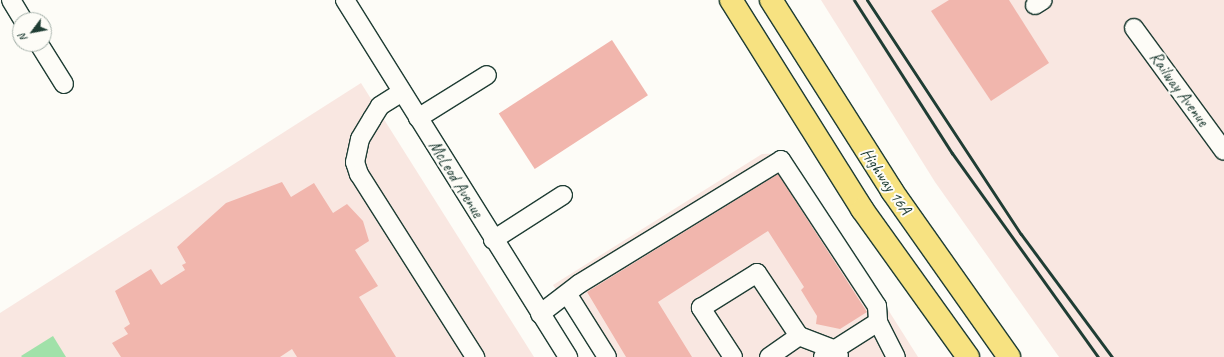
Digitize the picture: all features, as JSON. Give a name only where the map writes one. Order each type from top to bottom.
[{"type":"main road","name":"Highway 16A","points":[[731,0],[858,203],[968,357]]},
{"type":"main road","name":"Highway 16A","points":[[771,0],[892,191],[1009,357]]},
{"type":"street","points":[[11,0],[18,12]]},
{"type":"street","name":"McLeod Avenue","points":[[345,0],[568,357]]},
{"type":"street","name":"Railway Avenue","points":[[1134,28],[1224,150]]},
{"type":"street","points":[[43,52],[64,84]]},
{"type":"street","points":[[418,118],[487,75]]},
{"type":"street","points":[[402,92],[380,106],[360,139],[355,162],[359,174],[475,357]]},
{"type":"street","points":[[540,314],[568,295],[579,284],[781,160],[877,306],[878,322],[896,357]]},
{"type":"street","points":[[494,240],[563,195]]},
{"type":"street","points":[[733,357],[701,308],[757,273],[799,336],[832,354],[878,322]]},
{"type":"street","points":[[568,295],[608,357]]},
{"type":"street","points":[[769,357],[799,336]]},
{"type":"shaded area","points":[[821,0],[1224,0],[1224,357],[1059,357],[935,182]]},
{"type":"shaded area","points":[[361,83],[534,357],[0,357],[0,313]]},
{"type":"shaded area","points":[[784,153],[790,155],[918,357],[600,357],[553,285],[762,154]]},
{"type":"green space","points":[[53,336],[66,357],[21,356]]},
{"type":"building","points":[[949,0],[1009,0],[1049,63],[991,101],[931,11]]},
{"type":"building","points":[[612,40],[648,95],[535,169],[499,114]]},
{"type":"building","points":[[778,174],[867,312],[840,329],[816,324],[817,316],[801,290],[804,287],[768,231],[658,302],[692,357],[626,357],[587,292]]},
{"type":"building","points":[[282,182],[291,197],[314,183],[333,213],[347,204],[363,221],[369,241],[355,250],[378,286],[359,297],[396,357],[297,357],[292,349],[280,357],[121,357],[112,343],[128,334],[124,328],[130,324],[115,291],[151,269],[161,285],[185,270],[182,265],[186,263],[177,247],[226,203]]},
{"type":"railway","points":[[854,0],[952,153],[1098,357]]},
{"type":"railway","points":[[867,0],[1021,234],[1112,357]]}]
